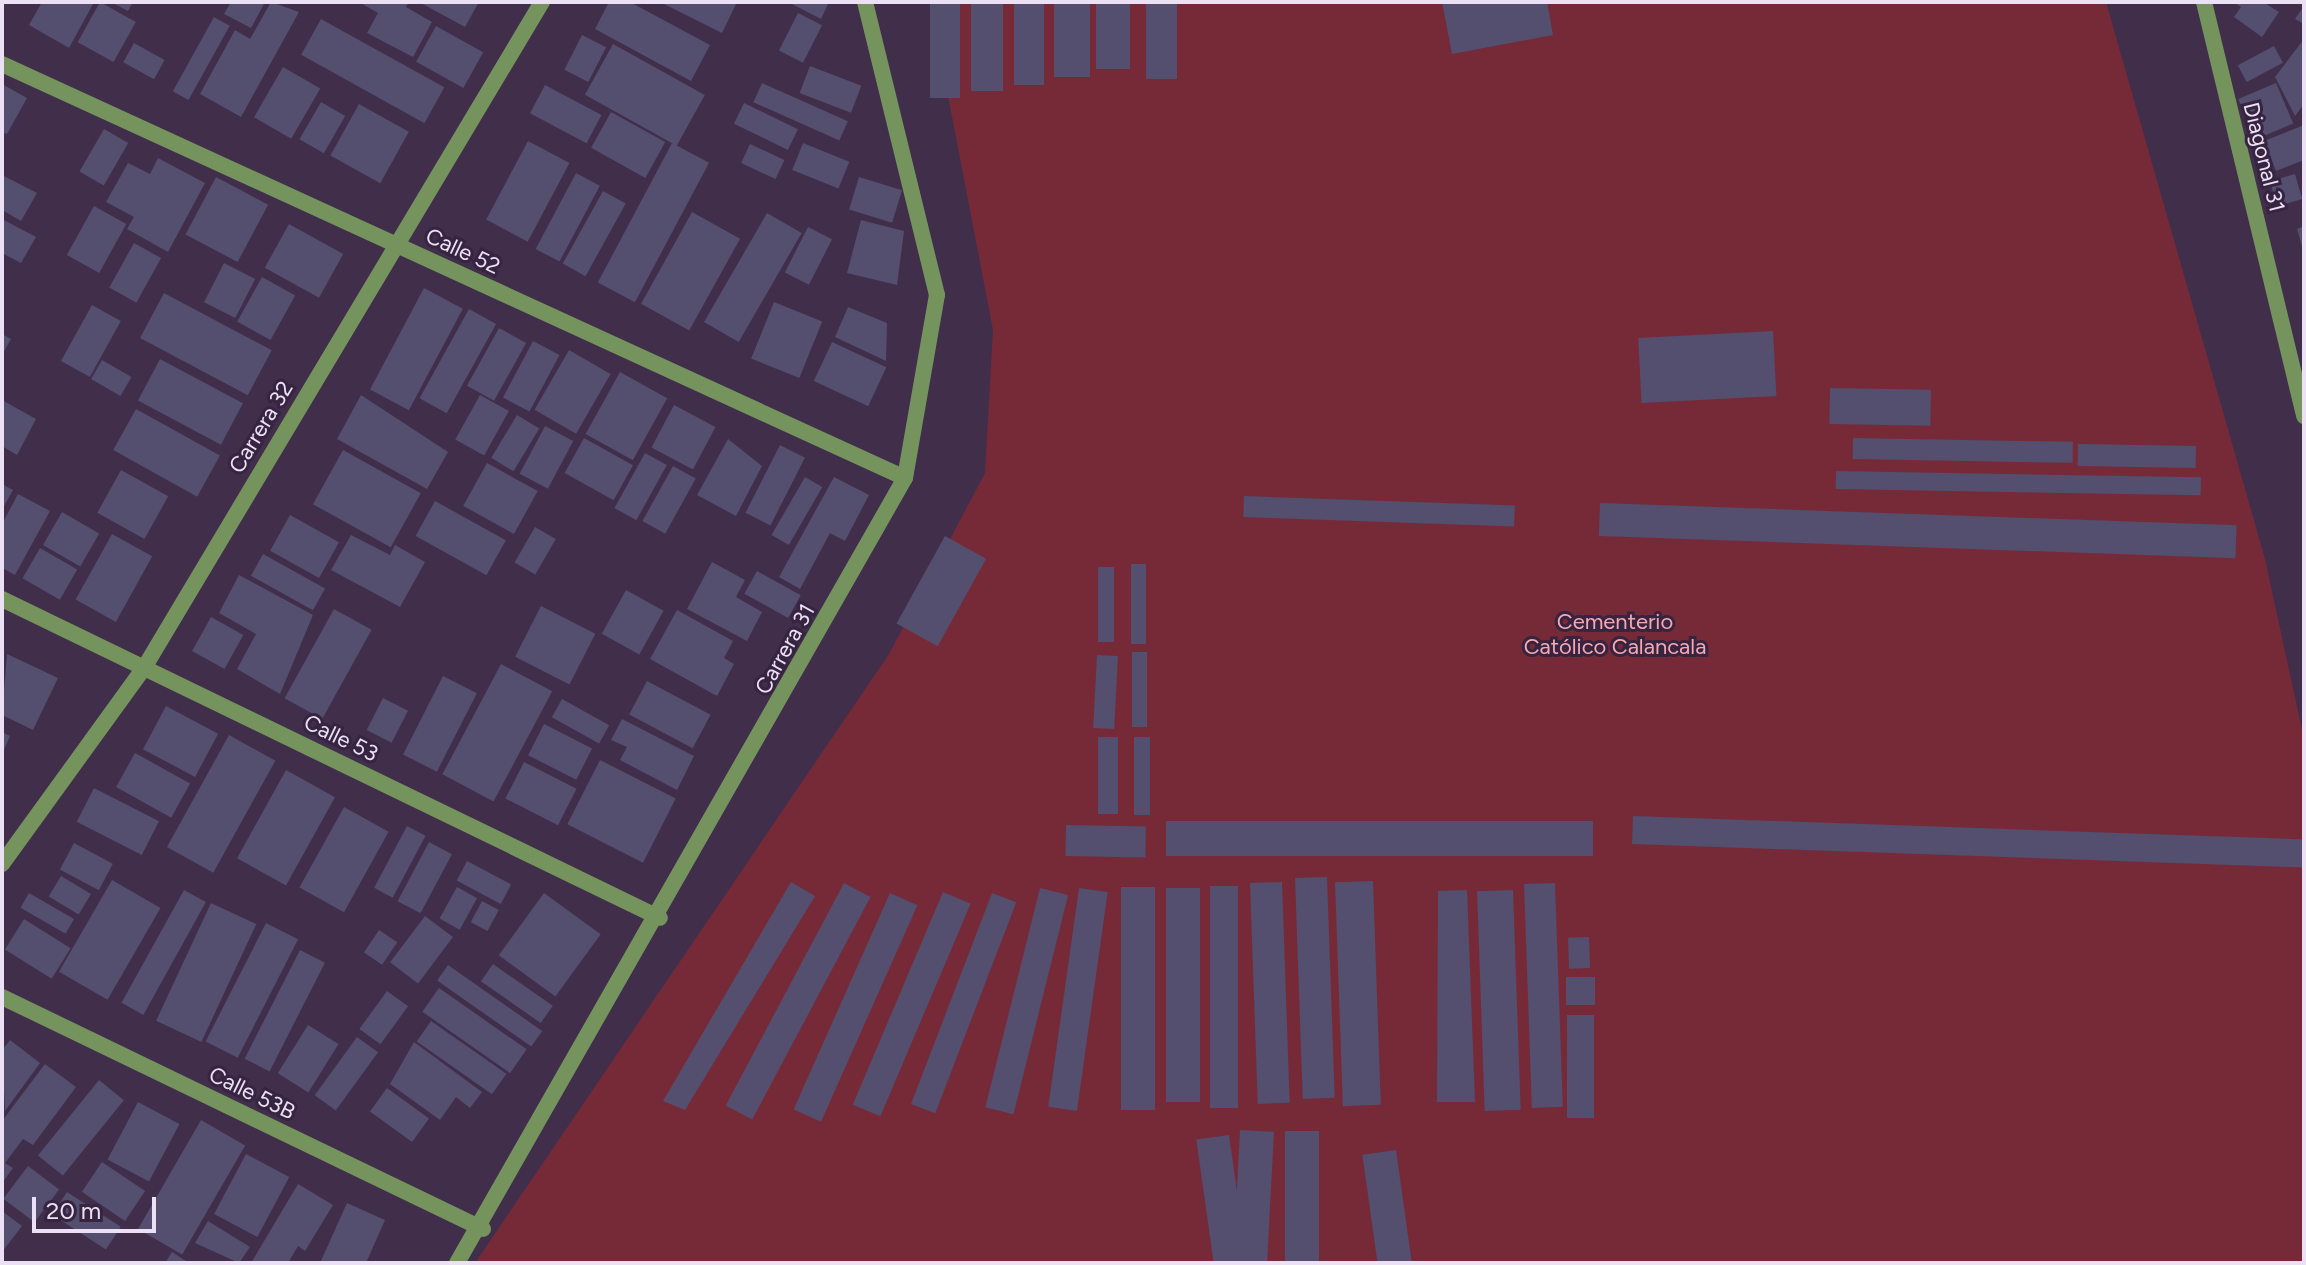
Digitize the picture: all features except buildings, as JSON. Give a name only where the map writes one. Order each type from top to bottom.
[{"type":"street","name":"Carrera 32","points":[[2,864],[144,668],[542,2]]},
{"type":"street","name":"Carrera 31","points":[[457,1263],[483,1229],[905,478],[937,295],[865,2]]},
{"type":"street","name":"Diagonal 31","points":[[2204,2],[2304,416]]},
{"type":"street","name":"Calle 52","points":[[2,64],[905,478]]},
{"type":"street","name":"Calle 53","points":[[2,599],[660,918]]},
{"type":"street","name":"Calle 53B","points":[[2,997],[483,1229]]},
{"type":"green space","name":"Cementerio Católico Calancala","points":[[930,2],[2106,2],[2265,559],[2304,739],[2304,1263],[475,1263],[889,654],[985,473],[993,330]]}]
